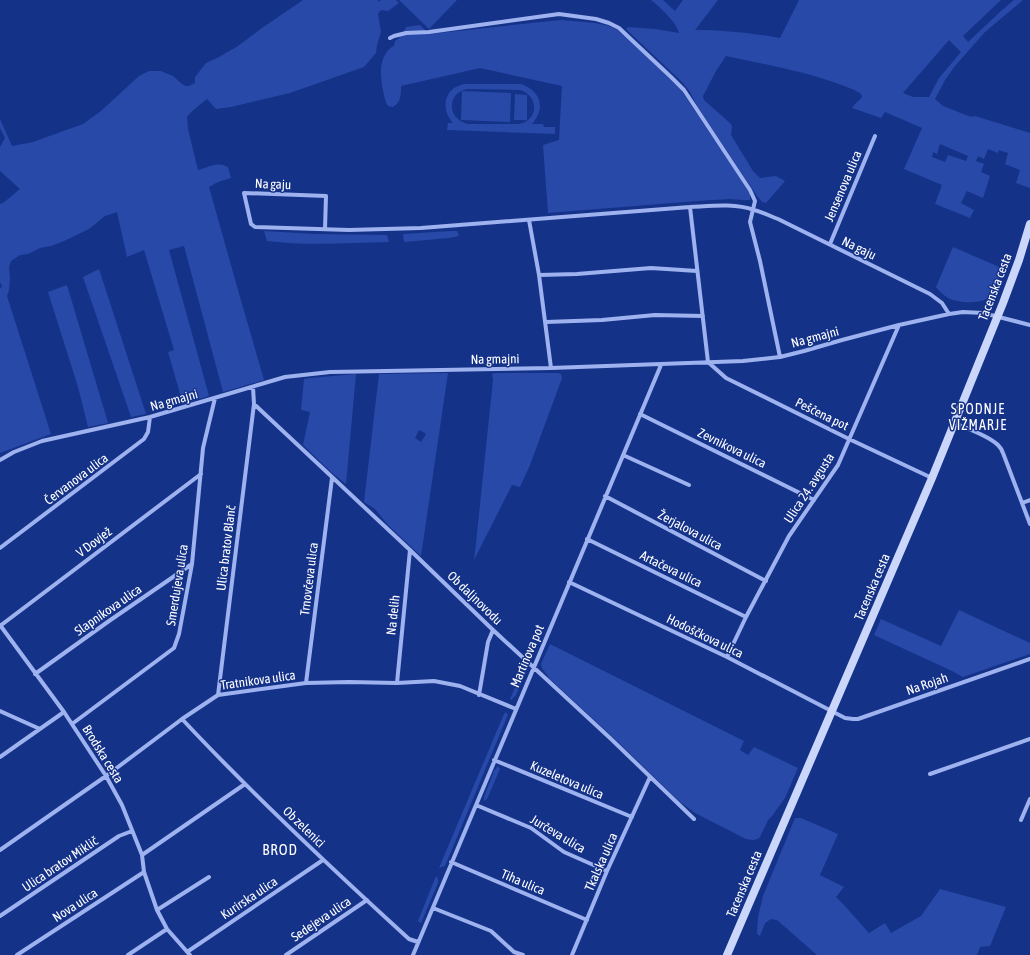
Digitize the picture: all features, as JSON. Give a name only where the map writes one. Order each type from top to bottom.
[{"type":"main road","name":"Tacenska cesta","points":[[727,955],[932,478],[998,316],[1019,260],[1030,224]]},
{"type":"street","points":[[390,38],[406,33],[429,32],[560,14],[610,22],[619,28],[684,90],[750,190],[755,201],[750,222],[760,261],[780,357]]},
{"type":"street","name":"Jensenova ulica","points":[[830,244],[875,136]]},
{"type":"street","name":"Na gaju","points":[[325,230],[326,196],[244,193],[252,224],[255,227],[325,230],[421,228],[725,205],[753,209],[830,244],[930,294],[942,303],[949,314]]},
{"type":"street","points":[[690,207],[708,362]]},
{"type":"street","points":[[529,220],[546,322],[551,368]]},
{"type":"street","points":[[539,275],[577,274],[651,268],[697,271]]},
{"type":"street","name":"Na gmajni","points":[[0,460],[14,452],[42,441],[150,417],[286,377],[330,372],[551,368],[743,361],[780,357],[899,325],[963,312],[976,312],[998,316],[1022,324],[1030,325]]},
{"type":"street","points":[[546,322],[602,320],[654,315],[703,316]]},
{"type":"street","name":"Ulica 24. avgusta","points":[[727,657],[746,617],[789,536],[838,465],[899,325]]},
{"type":"street","name":"Peščena pot","points":[[708,362],[726,378],[932,478]]},
{"type":"street","name":"Martinova pot","points":[[413,955],[661,365]]},
{"type":"street","points":[[253,387],[254,404]]},
{"type":"street","name":"Smerdujeva ulica","points":[[72,724],[174,648],[179,634],[192,564],[203,448],[215,398]]},
{"type":"street","name":"Ob daljnovodu","points":[[254,404],[493,630],[610,738],[694,819]]},
{"type":"street","name":"Ulica bratov Blanč","points":[[218,695],[254,404]]},
{"type":"street","name":"Zevnikova ulica","points":[[640,414],[814,500]]},
{"type":"street","name":"Červanova ulica","points":[[0,548],[141,442],[148,432],[150,417]]},
{"type":"street","points":[[954,423],[978,433],[999,445],[1030,524]]},
{"type":"street","points":[[623,455],[689,485]]},
{"type":"street","name":"V Dovjež","points":[[0,626],[201,474]]},
{"type":"street","name":"Trnovčeva ulica","points":[[306,683],[332,478]]},
{"type":"street","name":"Žerjalova ulica","points":[[605,496],[766,581]]},
{"type":"street","points":[[1022,503],[1030,500]]},
{"type":"street","name":"Artačeva ulica","points":[[587,539],[746,617]]},
{"type":"street","name":"Na delih","points":[[397,683],[410,550]]},
{"type":"street","name":"Slapnikova ulica","points":[[35,674],[192,564]]},
{"type":"street","name":"Hodoščkova ulica","points":[[569,582],[727,657],[832,711]]},
{"type":"street","name":"Brodska cesta","points":[[0,626],[64,712],[106,776],[122,805],[142,855],[144,872],[157,910],[167,929],[188,954]]},
{"type":"street","points":[[479,695],[488,642],[493,630]]},
{"type":"street","name":"Na Rojah","points":[[832,711],[846,718],[858,719],[1030,659]]},
{"type":"street","name":"Tratnikova ulica","points":[[0,850],[106,776],[182,719],[218,695],[306,683],[397,683],[434,681],[460,686],[516,709]]},
{"type":"street","points":[[0,711],[40,729]]},
{"type":"street","points":[[0,757],[64,712]]},
{"type":"street","name":"Ob zelenici","points":[[182,719],[245,784],[323,860],[409,939],[418,942]]},
{"type":"street","points":[[930,774],[1030,739]]},
{"type":"street","name":"Kuzeletova ulica","points":[[494,760],[632,818]]},
{"type":"street","name":"Tkalska ulica","points":[[572,955],[607,872],[650,777]]},
{"type":"street","points":[[142,855],[245,784]]},
{"type":"street","points":[[1021,820],[1030,799]]},
{"type":"street","name":"Jurčeva ulica","points":[[476,805],[531,828],[564,852],[607,872]]},
{"type":"street","name":"Ulica bratov Miklič","points":[[0,916],[119,836],[132,831]]},
{"type":"street","name":"Kurirska ulica","points":[[188,954],[323,860]]},
{"type":"street","name":"Tiha ulica","points":[[452,862],[587,920]]},
{"type":"street","name":"Nova ulica","points":[[16,955],[144,872]]},
{"type":"street","points":[[157,910],[209,877]]},
{"type":"street","name":"Sedejeva ulica","points":[[286,955],[367,900]]},
{"type":"street","points":[[433,908],[491,930],[514,952],[523,955]]},
{"type":"street","points":[[128,955],[167,929]]},
{"type":"shaded area","points":[[303,0],[378,0],[379,2],[381,0],[396,0],[399,3],[388,11],[381,10],[378,14],[381,32],[376,53],[364,67],[290,93],[231,107],[216,109],[207,99],[187,117],[188,129],[198,170],[217,165],[224,165],[228,167],[231,178],[218,182],[209,187],[264,380],[223,392],[184,246],[169,250],[209,396],[183,404],[168,352],[174,350],[144,250],[127,257],[117,212],[105,216],[89,229],[64,241],[40,248],[28,254],[20,255],[11,261],[9,267],[9,290],[7,296],[51,434],[0,453],[0,288],[2,287],[0,282],[0,204],[20,189],[0,171],[0,147],[5,138],[0,128],[0,119],[12,146],[33,142],[83,124],[101,111],[139,76],[149,71],[161,71],[173,76],[185,86],[189,86],[195,83],[195,77],[206,63],[238,46]]},
{"type":"shaded area","points":[[399,0],[457,0],[429,29]]},
{"type":"shaded area","points":[[651,0],[663,0],[675,11],[683,0],[718,0],[695,30],[738,32],[780,38],[799,0],[1001,0],[963,36],[968,42],[1014,0],[1023,0],[985,32],[955,66],[945,80],[935,99],[943,106],[971,117],[975,116],[1030,133],[1030,188],[1016,183],[1020,170],[1005,164],[1008,153],[999,150],[998,153],[988,149],[984,159],[978,156],[976,161],[984,164],[981,172],[990,176],[983,198],[967,191],[961,203],[974,210],[970,218],[935,204],[942,185],[904,169],[922,128],[885,112],[881,118],[852,108],[862,97],[861,94],[846,86],[795,71],[726,56],[703,96],[704,100],[731,124],[731,135],[753,171],[760,178],[776,176],[785,181],[766,203],[762,202],[698,108],[690,92],[683,83],[626,29],[628,27],[655,29],[679,33],[672,20]],"holes":[[[949,40],[961,52],[939,78],[929,97],[913,97],[903,93]],[[940,144],[968,156],[966,161],[948,155],[945,162],[932,157],[933,152],[937,154]]]},
{"type":"shaded area","points":[[561,20],[595,23],[609,26],[617,30],[635,45],[681,90],[746,187],[750,194],[750,200],[730,199],[697,201],[548,213],[543,145],[559,140],[562,86],[480,68],[401,86],[401,95],[398,103],[393,107],[388,106],[386,102],[381,72],[383,58],[394,46],[395,41],[402,35],[406,27],[420,25],[429,34]]},
{"type":"shaded area","points":[[464,84],[521,84],[528,87],[537,96],[540,106],[539,112],[532,124],[543,124],[544,127],[555,127],[555,134],[447,130],[448,123],[453,123],[446,110],[446,100],[454,88]],"holes":[[[468,89],[520,90],[531,97],[533,102],[533,113],[526,122],[519,124],[468,124],[461,121],[453,112],[453,100],[461,91]]]},
{"type":"shaded area","points":[[462,91],[511,93],[510,122],[461,120]]},
{"type":"shaded area","points":[[515,94],[527,95],[527,120],[514,120]]},
{"type":"shaded area","points":[[264,231],[315,234],[387,235],[389,242],[328,244],[282,243],[267,241]]},
{"type":"shaded area","points":[[457,231],[459,236],[404,242],[403,234]]},
{"type":"shaded area","points":[[953,247],[1004,269],[999,284],[991,296],[980,301],[959,301],[948,298],[936,287]]},
{"type":"shaded area","points":[[99,269],[146,414],[131,417],[83,277]]},
{"type":"shaded area","points":[[67,285],[108,423],[88,427],[78,387],[48,292]]},
{"type":"shaded area","points":[[448,373],[421,556],[388,525],[375,509],[364,502],[379,374]],"holes":[[[419,430],[426,434],[421,442],[415,438]]]},
{"type":"shaded area","points":[[558,373],[561,374],[562,378],[530,465],[520,487],[512,485],[474,560],[493,380],[492,374]]},
{"type":"shaded area","points":[[356,374],[346,484],[303,445],[310,412],[301,410],[304,379]]},
{"type":"shaded area","points":[[959,610],[1030,643],[1030,654],[963,677],[874,635],[881,619],[941,646]]},
{"type":"shaded area","points":[[550,644],[744,741],[740,750],[748,755],[754,747],[798,768],[785,798],[768,820],[760,837],[755,840],[746,839],[695,813],[679,801],[550,679],[542,668],[541,664]]},
{"type":"shaded area","points":[[522,671],[526,673],[516,695],[511,700],[510,699]]},
{"type":"shaded area","points":[[506,712],[508,715],[445,866],[439,868],[504,714]]},
{"type":"shaded area","points":[[498,766],[500,769],[487,799],[484,801],[484,797],[494,771]]},
{"type":"shaded area","points":[[795,818],[801,818],[838,834],[820,875],[844,887],[836,897],[869,933],[885,923],[891,933],[921,916],[940,889],[1006,907],[990,946],[980,947],[977,955],[817,955],[777,920],[771,919],[765,923],[760,936],[757,934],[758,917],[763,896]]},
{"type":"shaded area","points":[[436,876],[438,883],[421,923],[418,921]]},
{"type":"district","name":"SPODNJE VIŽMARJE","points":[[978,418]]},
{"type":"district","name":"BROD","points":[[280,849]]}]
